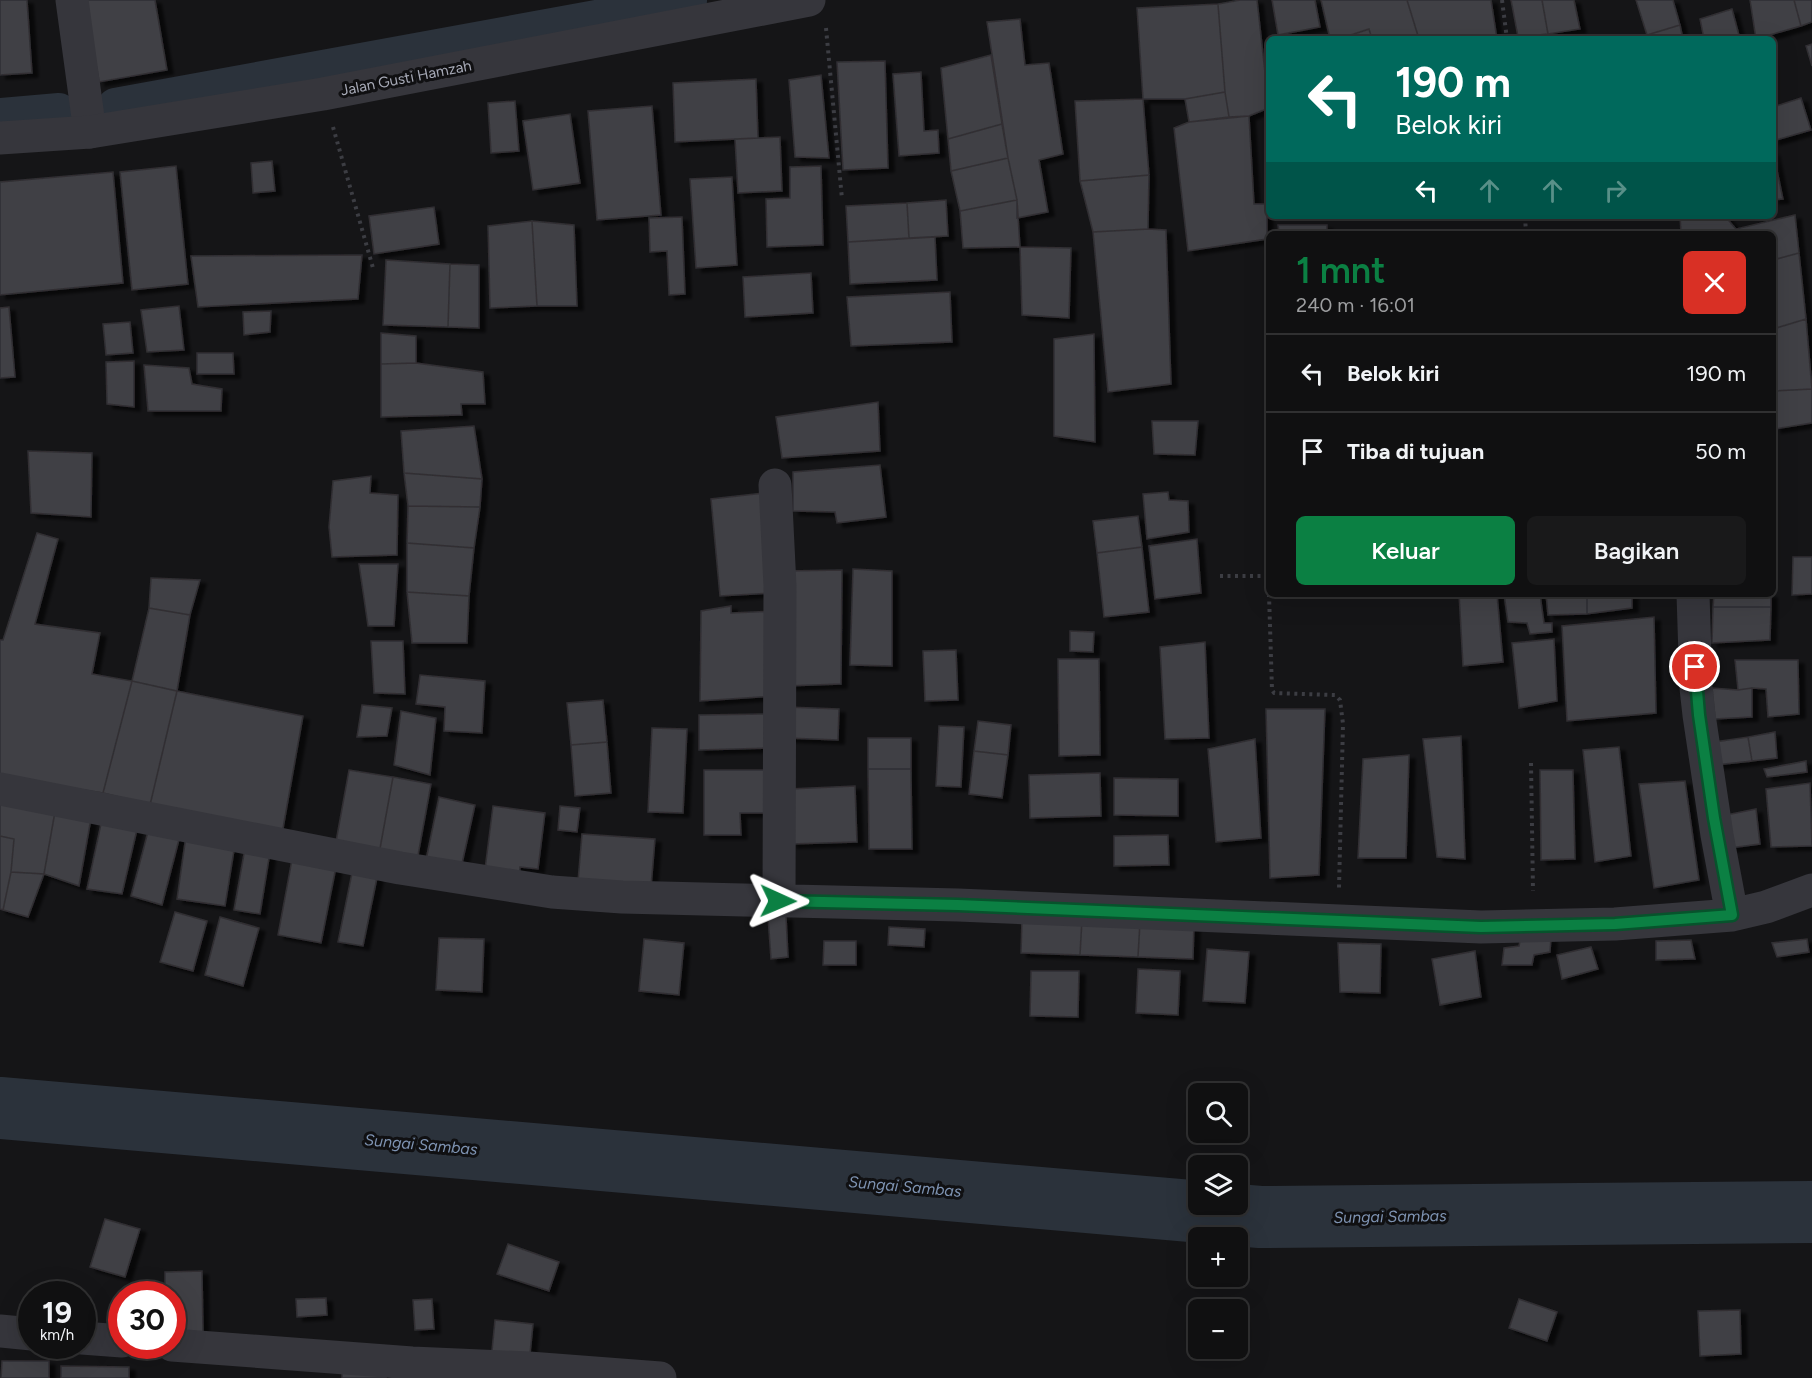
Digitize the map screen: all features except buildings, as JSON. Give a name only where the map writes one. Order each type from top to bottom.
[{"type":"street","points":[[72,0],[90,132]]},
{"type":"street","name":"Jalan Gusti Hamzah","points":[[0,138],[90,132],[323,94],[718,8],[817,12]]},
{"type":"street","points":[[776,485],[780,586],[778,901]]},
{"type":"street","points":[[1693,597],[1699,715],[1732,915]]},
{"type":"street","points":[[0,789],[400,868],[541,890],[622,897],[958,905],[1443,926],[1533,926],[1615,924],[1732,915],[1766,907],[1812,890]]},
{"type":"street","points":[[0,1331],[18,1333]]},
{"type":"street","points":[[186,1346],[412,1371],[529,1368],[660,1378]]},
{"type":"path","points":[[1502,0],[1507,36]]},
{"type":"path","points":[[817,12],[842,199]]},
{"type":"path","points":[[323,94],[373,268]]},
{"type":"path","points":[[1220,576],[1266,576]]},
{"type":"path","points":[[1269,597],[1272,690],[1274,693],[1335,695],[1341,700],[1343,724],[1338,920]]},
{"type":"path","points":[[1531,763],[1533,926]]},
{"type":"waterway","points":[[115,106],[689,1]]},
{"type":"waterway","points":[[0,116],[59,111]]},
{"type":"waterway","name":"Sungai Sambas","points":[[0,1108],[1260,1217],[1812,1212]]},
{"type":"route","points":[[778,901],[958,905],[1481,927],[1615,924],[1732,915],[1714,818],[1699,715],[1695,667]]}]
